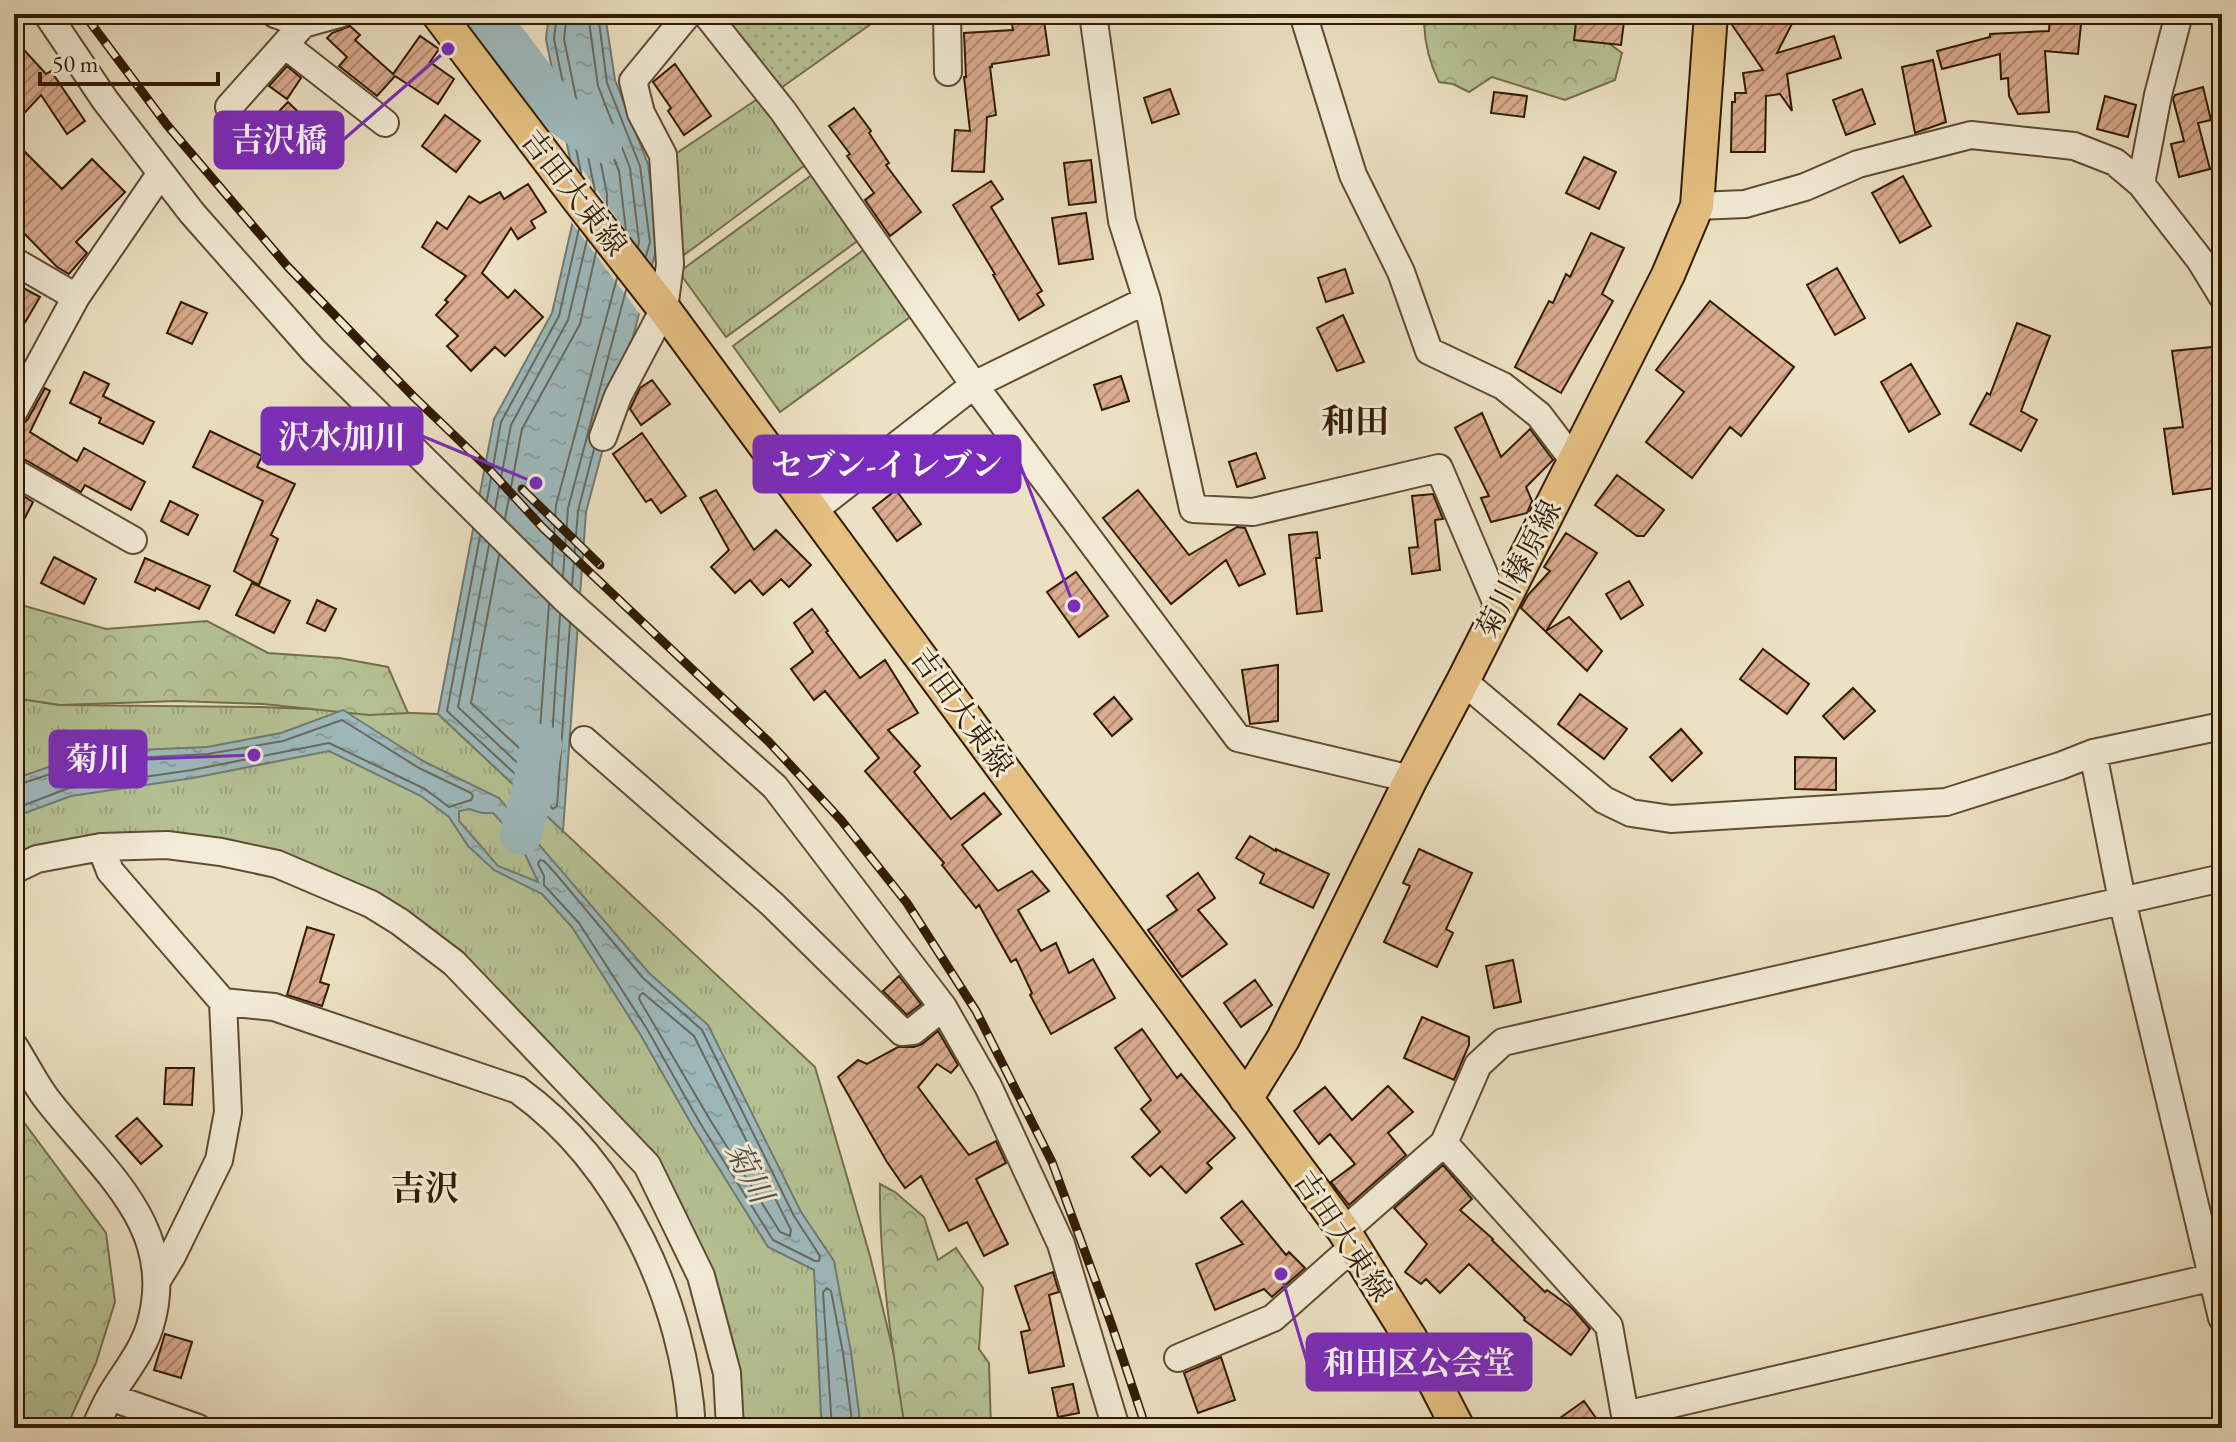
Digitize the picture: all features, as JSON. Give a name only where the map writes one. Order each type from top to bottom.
[{"type":"main road","name":"吉田大東線","points":[[438,14],[660,303],[1349,1238],[1419,1352],[1458,1428]]},
{"type":"main road","name":"菊川榛原線","points":[[1246,1099],[1283,1039],[1411,779],[1668,275],[1697,206],[1711,14]]},
{"type":"street","points":[[47,14],[105,100],[192,213],[314,351],[565,599],[775,787],[943,1007],[988,1086],[1061,1244],[1116,1428]]},
{"type":"street","points":[[275,14],[303,24]]},
{"type":"street","points":[[229,107],[303,24],[339,14]]},
{"type":"street","points":[[603,437],[660,303],[670,264],[663,155],[641,113],[633,81],[688,14]]},
{"type":"street","points":[[706,14],[783,111],[974,385],[1238,738],[1411,779]]},
{"type":"street","points":[[947,14],[948,72]]},
{"type":"street","points":[[1093,14],[1122,221],[1147,300],[1193,509],[1253,512],[1439,468],[1499,609]]},
{"type":"street","points":[[1303,14],[1353,175],[1401,272],[1429,351],[1503,386],[1539,415],[1574,461]]},
{"type":"street","points":[[2141,184],[2158,95],[2179,14]]},
{"type":"street","points":[[285,45],[385,123]]},
{"type":"street","points":[[1697,206],[1745,204],[1805,187],[1858,164],[1971,135],[2074,146],[2115,162],[2141,184],[2200,260],[2222,296]]},
{"type":"street","points":[[14,411],[76,297],[161,173]]},
{"type":"street","points":[[14,261],[76,297]]},
{"type":"street","points":[[814,510],[974,385],[1147,300]]},
{"type":"street","points":[[14,472],[133,540]]},
{"type":"street","points":[[1463,681],[1604,800],[1631,813],[1671,819],[1946,802],[2093,753],[2222,726]]},
{"type":"street","points":[[584,740],[772,904],[902,1032],[913,1031],[943,1007]]},
{"type":"street","points":[[2093,753],[2122,900],[2217,1276],[2222,1318]]},
{"type":"street","points":[[14,870],[37,859],[101,847],[167,845],[221,852],[277,864],[371,904],[454,963],[647,1165],[701,1276],[727,1373],[730,1428]]},
{"type":"street","points":[[101,847],[110,871],[223,1002],[228,1112],[219,1160],[158,1279]]},
{"type":"street","points":[[1178,1358],[1273,1318],[1444,1143],[1478,1065],[1503,1042],[2222,878]]},
{"type":"street","points":[[223,1002],[274,1007],[518,1090],[563,1126],[613,1188],[653,1268],[677,1337],[690,1393],[692,1428]]},
{"type":"street","points":[[14,1046],[44,1096],[133,1203],[151,1243],[158,1279],[150,1326],[133,1363],[110,1397],[95,1428]]},
{"type":"street","points":[[1444,1143],[1609,1326],[1630,1422],[2217,1276]]},
{"type":"street","points":[[110,1397],[198,1428]]},
{"type":"green space","points":[[710,14],[885,14],[774,93]]},
{"type":"green space","points":[[1463,14],[1580,14],[1581,23],[1622,53],[1615,80],[1565,100],[1492,77],[1469,92],[1453,84],[1439,82],[1428,53],[1424,23],[1433,17],[1462,17]]},
{"type":"green space","points":[[765,94],[812,160],[684,255],[668,159]]},
{"type":"green space","points":[[820,169],[867,234],[726,337],[679,272]]},
{"type":"green space","points":[[873,243],[921,309],[780,412],[733,346]]},
{"type":"green space","points":[[14,603],[106,629],[207,621],[268,653],[339,658],[388,667],[408,713],[369,715],[263,704],[177,701],[60,705],[14,698]]},
{"type":"green space","points":[[14,698],[60,705],[260,707],[438,714],[815,1067],[870,1256],[912,1428],[727,1428],[727,1373],[638,1142],[366,894],[195,849],[93,848],[14,878]]},
{"type":"green space","points":[[14,1109],[106,1233],[115,1302],[96,1363],[66,1428],[14,1428]]},
{"type":"green space","points":[[880,1184],[895,1192],[924,1217],[938,1260],[956,1248],[983,1288],[979,1349],[989,1363],[991,1428],[905,1428],[884,1276]]},
{"type":"water","points":[[549,14],[605,14],[615,80],[648,164],[658,243],[586,512],[563,831],[438,714],[494,419],[552,313],[578,199],[546,39]]},
{"type":"water","points":[[343,710],[423,761],[499,798],[649,973],[708,1025],[801,1212],[834,1261],[861,1428],[824,1428],[814,1270],[768,1247],[572,927],[542,894],[494,870],[468,846],[449,817],[421,796],[329,751],[193,778],[71,796],[14,817],[14,779],[92,752],[207,747],[281,733]],"holes":[[[469,809],[493,813],[519,841],[538,882],[498,866],[459,821],[459,811]]]},
{"type":"pier","points":[[583,169],[655,267],[642,317],[569,219],[573,201],[578,199]]},
{"type":"building","points":[[1043,14],[1049,55],[992,64],[996,115],[987,117],[984,172],[952,171],[955,130],[970,131],[964,77],[964,33],[1013,30],[1011,17]]},
{"type":"building","points":[[1577,14],[1625,14],[1621,45],[1574,40]]},
{"type":"building","points":[[1730,14],[1797,14],[1777,53],[1834,36],[1841,58],[1787,74],[1792,111],[1780,94],[1766,96],[1765,152],[1731,152],[1735,93],[1746,93],[1743,73],[1763,70],[1730,22]]},
{"type":"building","points":[[2050,14],[2082,14],[2078,54],[2045,51],[2049,112],[2018,114],[2009,96],[2008,78],[2001,79],[2000,54],[1942,69],[1937,51],[1990,37],[1990,34],[2049,31]]},
{"type":"building","points":[[350,26],[360,35],[355,40],[393,74],[420,36],[439,49],[430,62],[454,79],[438,104],[395,76],[377,96],[339,66],[347,57],[327,38]]},
{"type":"building","points":[[14,39],[46,74],[51,71],[85,121],[67,134],[41,95],[14,124]]},
{"type":"building","points":[[1933,60],[1946,122],[1915,133],[1902,67]]},
{"type":"building","points":[[675,64],[711,116],[684,135],[668,111],[671,108],[653,82]]},
{"type":"building","points":[[287,66],[301,78],[287,99],[269,86]]},
{"type":"building","points":[[2203,87],[2211,120],[2198,123],[2210,169],[2179,177],[2171,144],[2184,141],[2173,99],[2175,95]]},
{"type":"building","points":[[1170,89],[1179,114],[1152,123],[1144,98]]},
{"type":"building","points":[[1862,89],[1875,124],[1846,135],[1833,100]]},
{"type":"building","points":[[1494,92],[1527,96],[1524,117],[1491,113]]},
{"type":"building","points":[[2105,96],[2136,105],[2128,137],[2097,129]]},
{"type":"building","points":[[288,102],[322,135],[295,162],[262,129]]},
{"type":"building","points":[[854,108],[889,163],[886,165],[921,212],[890,236],[865,200],[874,193],[829,126]]},
{"type":"building","points":[[445,115],[480,141],[456,172],[422,146]]},
{"type":"building","points":[[14,141],[62,189],[92,159],[125,192],[76,242],[87,253],[69,274],[57,267],[14,223]]},
{"type":"building","points":[[1584,157],[1616,172],[1599,209],[1566,193]]},
{"type":"building","points":[[1091,160],[1096,202],[1069,205],[1064,163]]},
{"type":"building","points":[[1903,176],[1931,226],[1900,243],[1872,193]]},
{"type":"building","points":[[991,181],[1003,199],[991,207],[1042,291],[1037,294],[1044,305],[1019,320],[953,205]]},
{"type":"building","points":[[528,184],[546,212],[531,221],[535,228],[518,239],[511,228],[482,273],[508,298],[515,290],[543,317],[505,356],[495,347],[471,371],[447,346],[458,336],[436,315],[466,276],[422,247],[437,222],[447,229],[469,196],[480,203],[500,192],[504,199]]},
{"type":"building","points":[[1086,213],[1093,259],[1059,264],[1052,218]]},
{"type":"building","points":[[1591,233],[1624,248],[1602,294],[1613,301],[1561,393],[1515,367],[1549,301],[1553,303],[1566,274],[1570,277]]},
{"type":"building","points":[[1837,268],[1865,318],[1835,335],[1807,285]]},
{"type":"building","points":[[1345,269],[1353,293],[1326,302],[1318,278]]},
{"type":"building","points":[[14,283],[40,297],[14,341]]},
{"type":"building","points":[[1710,301],[1794,367],[1741,436],[1730,427],[1692,478],[1646,442],[1684,392],[1656,370]]},
{"type":"building","points":[[181,302],[207,313],[192,344],[167,333]]},
{"type":"building","points":[[1343,315],[1364,362],[1337,371],[1317,328]]},
{"type":"building","points":[[2017,323],[2050,336],[2021,411],[2037,420],[2021,451],[1970,424],[1987,393],[1990,395]]},
{"type":"building","points":[[2222,346],[2222,487],[2173,494],[2164,429],[2183,427],[2172,351]]},
{"type":"building","points":[[1911,364],[1940,414],[1909,432],[1881,382]]},
{"type":"building","points":[[84,372],[109,384],[103,396],[154,422],[143,444],[99,423],[101,418],[70,403]]},
{"type":"building","points":[[1121,376],[1129,401],[1102,410],[1094,385]]},
{"type":"building","points":[[652,380],[670,404],[641,425],[630,409],[640,388]]},
{"type":"building","points":[[45,388],[50,391],[30,432],[77,461],[84,448],[145,482],[131,510],[85,485],[81,492],[14,456],[14,427],[28,419]]},
{"type":"building","points":[[1482,413],[1501,457],[1530,429],[1553,460],[1526,487],[1532,501],[1527,513],[1491,522],[1481,498],[1489,496],[1455,428]]},
{"type":"building","points":[[210,431],[262,456],[257,467],[295,484],[271,535],[278,539],[259,585],[234,571],[263,501],[193,467]]},
{"type":"building","points":[[642,433],[686,496],[661,513],[651,499],[646,502],[613,454]]},
{"type":"building","points":[[1256,453],[1265,478],[1237,487],[1229,462]]},
{"type":"building","points":[[1617,475],[1664,510],[1644,536],[1637,536],[1595,505]]},
{"type":"building","points":[[14,490],[33,502],[14,539]]},
{"type":"building","points":[[716,490],[754,550],[776,530],[811,565],[789,587],[781,579],[763,595],[750,580],[735,593],[711,567],[729,550],[700,498]]},
{"type":"building","points":[[896,490],[921,524],[897,541],[873,508]]},
{"type":"building","points":[[1138,490],[1189,555],[1237,527],[1245,528],[1265,574],[1239,586],[1226,560],[1171,604],[1103,518]]},
{"type":"building","points":[[1433,494],[1443,519],[1435,520],[1440,570],[1412,574],[1409,548],[1418,547],[1412,496]]},
{"type":"building","points":[[170,501],[198,515],[188,535],[161,521]]},
{"type":"building","points":[[1317,532],[1320,558],[1316,558],[1322,611],[1297,614],[1289,535]]},
{"type":"building","points":[[1566,533],[1597,553],[1546,631],[1569,617],[1602,651],[1587,671],[1521,608],[1528,595],[1550,571],[1544,567]]},
{"type":"building","points":[[54,557],[96,579],[84,604],[41,583]]},
{"type":"building","points":[[145,558],[210,586],[199,609],[156,588],[155,591],[135,582]]},
{"type":"building","points":[[1076,572],[1108,616],[1079,637],[1047,592]]},
{"type":"building","points":[[1629,581],[1643,605],[1621,619],[1606,594]]},
{"type":"building","points":[[252,583],[290,601],[274,633],[236,615]]},
{"type":"building","points":[[317,600],[336,609],[325,631],[307,623]]},
{"type":"building","points":[[812,609],[860,678],[885,660],[918,713],[888,730],[920,766],[914,772],[951,819],[984,793],[1001,814],[962,845],[998,891],[1032,871],[1049,891],[1018,910],[1041,951],[1056,943],[1069,973],[1093,959],[1115,998],[1051,1034],[1030,995],[1032,993],[1016,959],[1011,962],[979,905],[976,908],[942,865],[944,863],[865,771],[879,758],[825,691],[814,700],[791,669],[813,652],[794,623]]},
{"type":"building","points":[[1763,649],[1809,684],[1787,714],[1740,679]]},
{"type":"building","points":[[1278,665],[1278,721],[1250,724],[1242,670]]},
{"type":"building","points":[[1853,688],[1875,711],[1844,739],[1823,716]]},
{"type":"building","points":[[1580,694],[1627,729],[1604,759],[1558,724]]},
{"type":"building","points":[[1114,697],[1132,719],[1112,736],[1094,714]]},
{"type":"building","points":[[1681,729],[1702,753],[1672,781],[1650,757]]},
{"type":"building","points":[[1795,757],[1836,758],[1836,790],[1795,789]]},
{"type":"building","points":[[1250,836],[1329,874],[1313,908],[1260,883],[1264,874],[1236,858]]},
{"type":"building","points":[[1419,849],[1472,873],[1446,929],[1453,933],[1437,967],[1384,942],[1410,886],[1403,883]]},
{"type":"building","points":[[1198,873],[1215,898],[1198,910],[1227,944],[1182,977],[1148,930],[1177,910],[1167,896]]},
{"type":"building","points":[[307,927],[334,935],[320,982],[329,985],[322,1006],[287,995]]},
{"type":"building","points":[[1513,960],[1521,1002],[1494,1008],[1486,966]]},
{"type":"building","points":[[899,976],[921,1004],[907,1015],[883,991]]},
{"type":"building","points":[[1255,980],[1272,1005],[1241,1027],[1224,1003]]},
{"type":"building","points":[[1422,1017],[1469,1037],[1469,1045],[1454,1080],[1404,1058]]},
{"type":"building","points":[[1142,1029],[1177,1078],[1181,1074],[1235,1138],[1207,1163],[1212,1168],[1186,1193],[1161,1166],[1150,1176],[1132,1157],[1160,1132],[1141,1109],[1151,1100],[1115,1048]]},
{"type":"building","points":[[938,1031],[958,1065],[951,1073],[937,1064],[918,1087],[969,1155],[996,1141],[1006,1163],[976,1179],[1008,1244],[984,1256],[967,1222],[949,1231],[921,1176],[905,1188],[838,1077],[858,1060],[867,1064],[898,1047],[914,1047]]},
{"type":"building","points":[[166,1068],[194,1068],[192,1105],[164,1104]]},
{"type":"building","points":[[1388,1086],[1413,1112],[1388,1133],[1406,1155],[1349,1205],[1331,1182],[1355,1164],[1330,1134],[1319,1144],[1294,1111],[1325,1087],[1352,1120]]},
{"type":"building","points":[[137,1118],[162,1146],[141,1164],[116,1136]]},
{"type":"building","points":[[1443,1165],[1472,1199],[1460,1210],[1545,1292],[1547,1290],[1572,1308],[1590,1329],[1571,1355],[1524,1320],[1469,1264],[1440,1293],[1426,1279],[1421,1284],[1405,1272],[1427,1244],[1394,1208]]},
{"type":"building","points":[[1242,1201],[1286,1255],[1289,1252],[1305,1268],[1272,1297],[1264,1289],[1215,1310],[1196,1264],[1243,1244],[1221,1218]]},
{"type":"building","points":[[1053,1272],[1059,1292],[1049,1295],[1064,1366],[1029,1373],[1021,1332],[1030,1330],[1015,1286]]},
{"type":"building","points":[[165,1334],[192,1342],[181,1378],[154,1370]]},
{"type":"building","points":[[1221,1357],[1235,1400],[1198,1413],[1184,1373]]},
{"type":"building","points":[[1073,1384],[1079,1413],[1058,1417],[1052,1388]]},
{"type":"building","points":[[1584,1401],[1603,1428],[1546,1428]]},
{"type":"waterway","points":[[486,14],[561,114],[602,142]]},
{"type":"waterway","points":[[521,834],[541,745]]},
{"type":"railway","points":[[84,14],[167,125],[288,267],[488,468],[543,528],[769,742],[841,820],[907,903],[976,1011],[1052,1162],[1146,1428]]},
{"type":"railway","points":[[522,489],[600,565]]},
{"type":"place","name":"吉沢橋","points":[[448,49]]},
{"type":"place","name":"沢水加川","points":[[536,483]]},
{"type":"place","name":"セブン-イレブン","points":[[1074,606]]},
{"type":"place","name":"菊川","points":[[254,755]]},
{"type":"place","name":"和田区公会堂","points":[[1281,1274]]},
{"type":"district","name":"和田","points":[[1355,421]]},
{"type":"district","name":"吉沢","points":[[425,1188]]}]
